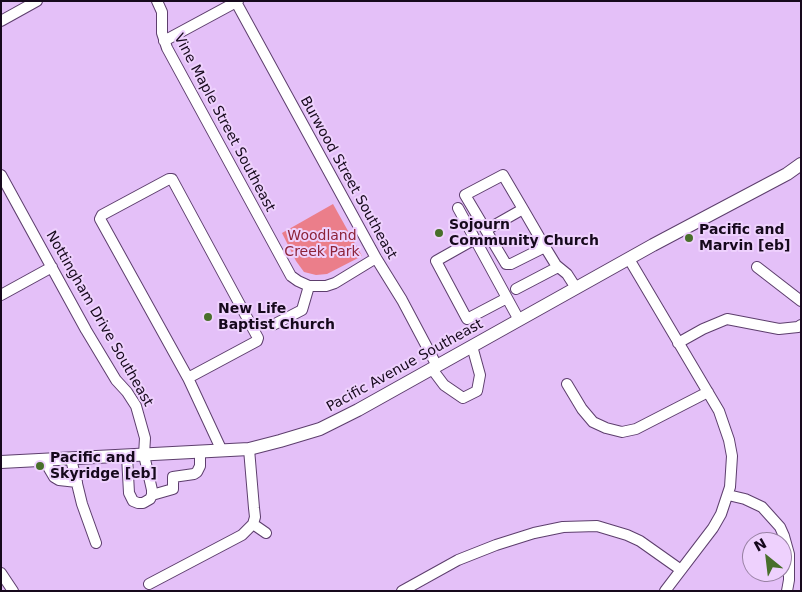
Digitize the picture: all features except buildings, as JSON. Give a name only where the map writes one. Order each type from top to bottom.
[{"type":"main road","name":"Pacific Avenue Southeast","points":[[787,174],[801,164]]},
{"type":"main road","name":"Pacific Avenue Southeast","points":[[1,462],[222,451],[249,448],[320,429],[358,410],[629,259],[801,168]]},
{"type":"street","points":[[1,21],[37,1]]},
{"type":"street","name":"Vine Maple Street Southeast","points":[[157,1],[163,19],[162,33],[164,41],[286,269],[291,276],[309,286]]},
{"type":"street","points":[[164,41],[237,2]]},
{"type":"street","name":"Burwood Street Southeast","points":[[237,2],[376,258],[402,300],[444,385],[463,398],[477,392],[480,375],[472,346]]},
{"type":"street","name":"Nottingham Drive Southeast","points":[[1,175],[111,372],[136,406],[145,438],[144,455],[152,494]]},
{"type":"street","points":[[545,247],[511,264],[506,264],[465,195],[503,175],[545,247],[558,267],[567,274],[576,288]]},
{"type":"street","points":[[188,378],[256,341],[258,338],[182,196],[172,179],[169,179],[102,215],[100,219],[188,378],[222,451]]},
{"type":"street","points":[[458,208],[519,320]]},
{"type":"street","points":[[486,230],[523,209]]},
{"type":"street","points":[[475,239],[436,261],[467,318],[507,298]]},
{"type":"street","points":[[273,325],[302,310],[309,286],[317,287],[335,283],[376,258]]},
{"type":"street","points":[[629,259],[708,392],[725,424],[729,440],[732,472],[728,495],[721,514],[713,528],[665,591]]},
{"type":"street","points":[[1,295],[52,267]]},
{"type":"street","points":[[516,289],[558,267]]},
{"type":"street","points":[[757,267],[801,301]]},
{"type":"street","points":[[678,343],[703,329],[727,319],[780,329],[800,326]]},
{"type":"street","points":[[567,384],[582,409],[593,422],[622,432],[636,429],[708,392]]},
{"type":"street","points":[[149,584],[242,535],[253,524],[255,518],[249,448]]},
{"type":"street","points":[[127,456],[127,472],[131,497],[138,503],[150,499],[152,494],[172,489],[173,476],[197,472],[200,466],[200,452]]},
{"type":"street","points":[[72,459],[82,504],[96,543]]},
{"type":"street","points":[[44,460],[54,477],[59,480],[77,482]]},
{"type":"street","points":[[728,495],[754,502],[769,513],[780,528],[788,554],[789,580],[787,591]]},
{"type":"street","points":[[253,524],[266,533]]},
{"type":"street","points":[[402,591],[458,560],[534,533],[563,527],[597,526],[628,535],[640,541],[681,570]]},
{"type":"street","points":[[1,572],[13,591]]},
{"type":"green space","name":"Woodland Creek Park","points":[[333,204],[362,256],[327,274],[316,275],[304,272],[296,261],[282,233]]},
{"type":"place","name":"Sojourn Community Church","points":[[439,233]]},
{"type":"place","name":"Pacific and Marvin [eb]","points":[[689,238]]},
{"type":"place","name":"New Life Baptist Church","points":[[208,317]]},
{"type":"place","name":"Pacific and Skyridge [eb]","points":[[40,466]]}]
